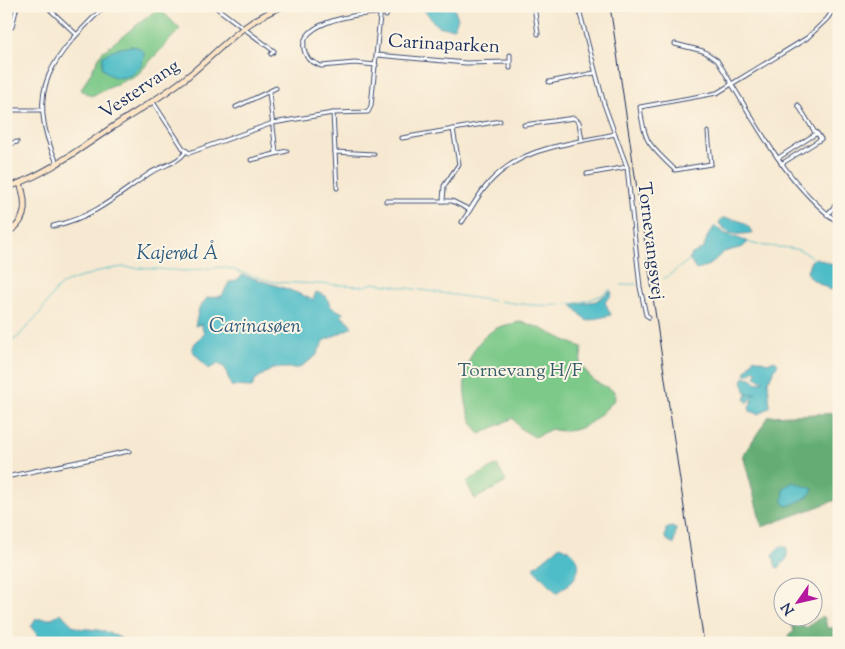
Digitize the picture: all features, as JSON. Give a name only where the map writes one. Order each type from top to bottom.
[{"type":"street","points":[[12,28],[17,6]]},
{"type":"street","points":[[46,6],[76,34]]},
{"type":"street","points":[[57,164],[44,128],[42,110],[44,90],[55,60],[76,34],[105,6]]},
{"type":"street","points":[[214,6],[274,51],[272,54]]},
{"type":"street","name":"Vestervang","points":[[6,188],[57,164],[152,101],[206,62],[243,28],[262,15],[284,6]]},
{"type":"street","name":"Carinaparken","points":[[53,226],[70,222],[100,210],[150,174],[181,158],[186,152],[193,153],[272,123],[333,113],[365,113],[370,110],[381,6]]},
{"type":"street","name":"Carinaparken","points":[[386,16],[390,6]]},
{"type":"street","points":[[534,6],[538,34]]},
{"type":"street","name":"Tornevangsvej","points":[[578,6],[594,73],[627,167],[640,287],[646,316],[649,317]]},
{"type":"street","points":[[708,132],[711,164],[675,170],[648,143],[644,136],[640,107],[700,98],[717,93],[807,38],[827,19],[836,6]]},
{"type":"street","points":[[376,65],[355,63],[321,66],[309,60],[304,47],[305,40],[311,32],[328,22],[356,14],[381,13]]},
{"type":"street","points":[[675,44],[710,54],[732,85],[781,164],[800,189],[839,223]]},
{"type":"street","name":"Carinaparken","points":[[510,55],[510,68]]},
{"type":"street","name":"Carinaparken","points":[[377,56],[463,62],[510,62]]},
{"type":"street","points":[[548,82],[594,73]]},
{"type":"street","points":[[236,108],[276,88]]},
{"type":"street","points":[[269,92],[276,154]]},
{"type":"street","points":[[8,99],[8,144],[17,142]]},
{"type":"street","points":[[152,101],[186,152]]},
{"type":"street","points":[[781,164],[822,139],[816,134],[798,105]]},
{"type":"street","points":[[7,110],[42,110]]},
{"type":"street","points":[[333,113],[337,188]]},
{"type":"street","points":[[524,125],[574,118],[579,122],[582,141]]},
{"type":"street","points":[[402,138],[500,121]]},
{"type":"street","points":[[443,201],[444,186],[459,164],[453,129]]},
{"type":"street","points":[[462,222],[489,183],[520,158],[546,148],[615,134]]},
{"type":"street","points":[[778,158],[816,134]]},
{"type":"street","points":[[251,160],[287,151]]},
{"type":"street","points":[[335,152],[374,154]]},
{"type":"street","name":"Tornevangsvej","points":[[587,174],[627,167]]},
{"type":"street","points":[[6,234],[17,226],[24,214],[25,199],[20,183]]},
{"type":"street","points":[[386,200],[457,202],[470,210]]},
{"type":"street","points":[[828,215],[839,201]]},
{"type":"street","points":[[6,477],[129,451]]},
{"type":"green space","points":[[620,6],[664,6],[663,9],[621,10]]},
{"type":"green space","points":[[159,8],[180,29],[137,75],[91,96],[81,90],[102,52]]},
{"type":"green space","name":"Tornevang H/F","points":[[520,322],[582,347],[580,364],[594,381],[614,391],[615,399],[594,419],[579,428],[561,431],[551,429],[535,437],[521,429],[513,418],[480,434],[472,422],[467,408],[465,377],[469,362],[475,349],[484,337],[499,327]]},
{"type":"green space","points":[[839,413],[839,499],[762,527],[743,455],[769,416]]},
{"type":"green space","points":[[497,465],[506,482],[475,499],[466,482]]},
{"type":"green space","points":[[822,616],[825,618],[827,628],[834,628],[839,632],[839,643],[793,643],[787,637],[794,631],[792,626],[806,628],[809,626],[822,626]]},
{"type":"water","points":[[419,6],[456,6],[454,8],[458,18],[454,28],[440,27]]},
{"type":"water","points":[[131,46],[138,47],[144,52],[140,67],[135,72],[121,78],[114,77],[102,67],[103,56],[112,50]]},
{"type":"water","points":[[722,218],[735,220],[747,225],[752,233],[730,233],[719,223]]},
{"type":"water","points":[[715,226],[724,233],[748,242],[743,247],[724,252],[709,265],[696,270],[689,259],[692,254],[704,248],[707,237]]},
{"type":"water","points":[[816,258],[839,267],[839,288],[830,290],[809,277],[807,271],[811,261]]},
{"type":"water","name":"Carinasøen","points":[[243,275],[288,289],[313,300],[316,292],[326,296],[331,307],[343,313],[341,316],[352,327],[324,341],[316,356],[299,368],[274,368],[256,379],[252,387],[231,386],[225,368],[219,364],[208,369],[192,350],[195,343],[204,334],[201,324],[195,326],[199,308],[207,298],[222,296],[229,282],[235,281]]},
{"type":"water","points":[[611,291],[612,295],[605,302],[611,315],[587,321],[572,305],[596,301]]},
{"type":"water","points":[[754,358],[767,363],[775,360],[778,363],[768,382],[770,407],[759,414],[750,411],[749,407],[753,399],[751,398],[748,403],[745,400],[747,394],[756,394],[746,393],[742,381],[744,377],[751,378],[757,383],[764,381],[755,377],[757,372],[755,370],[747,375],[745,373]]},
{"type":"water","points":[[793,482],[813,489],[806,498],[787,506],[783,502],[784,488]]},
{"type":"water","points":[[676,528],[674,545],[665,538],[666,529]]},
{"type":"water","points":[[560,546],[574,555],[577,559],[578,569],[573,580],[557,593],[533,568]]},
{"type":"water","points":[[783,546],[787,548],[787,558],[779,568],[776,567],[773,555],[777,549]]},
{"type":"water","points":[[61,613],[71,624],[78,628],[106,632],[117,636],[127,643],[44,643],[31,627],[36,619],[50,619]]},
{"type":"waterway","points":[[748,242],[756,245],[800,250],[814,260]]},
{"type":"waterway","name":"Kajerød Å","points":[[664,279],[689,260]]},
{"type":"waterway","name":"Kajerød Å","points":[[6,344],[17,338],[40,313],[57,288],[67,282],[103,270],[123,267],[186,271],[223,267],[274,282],[364,286],[374,283],[494,301]]},
{"type":"waterway","name":"Kajerød Å","points":[[621,285],[636,284]]},
{"type":"waterway","name":"Kajerød Å","points":[[500,301],[527,305],[573,304],[600,296],[611,289]]},
{"type":"tram line","points":[[610,6],[704,643]]}]
